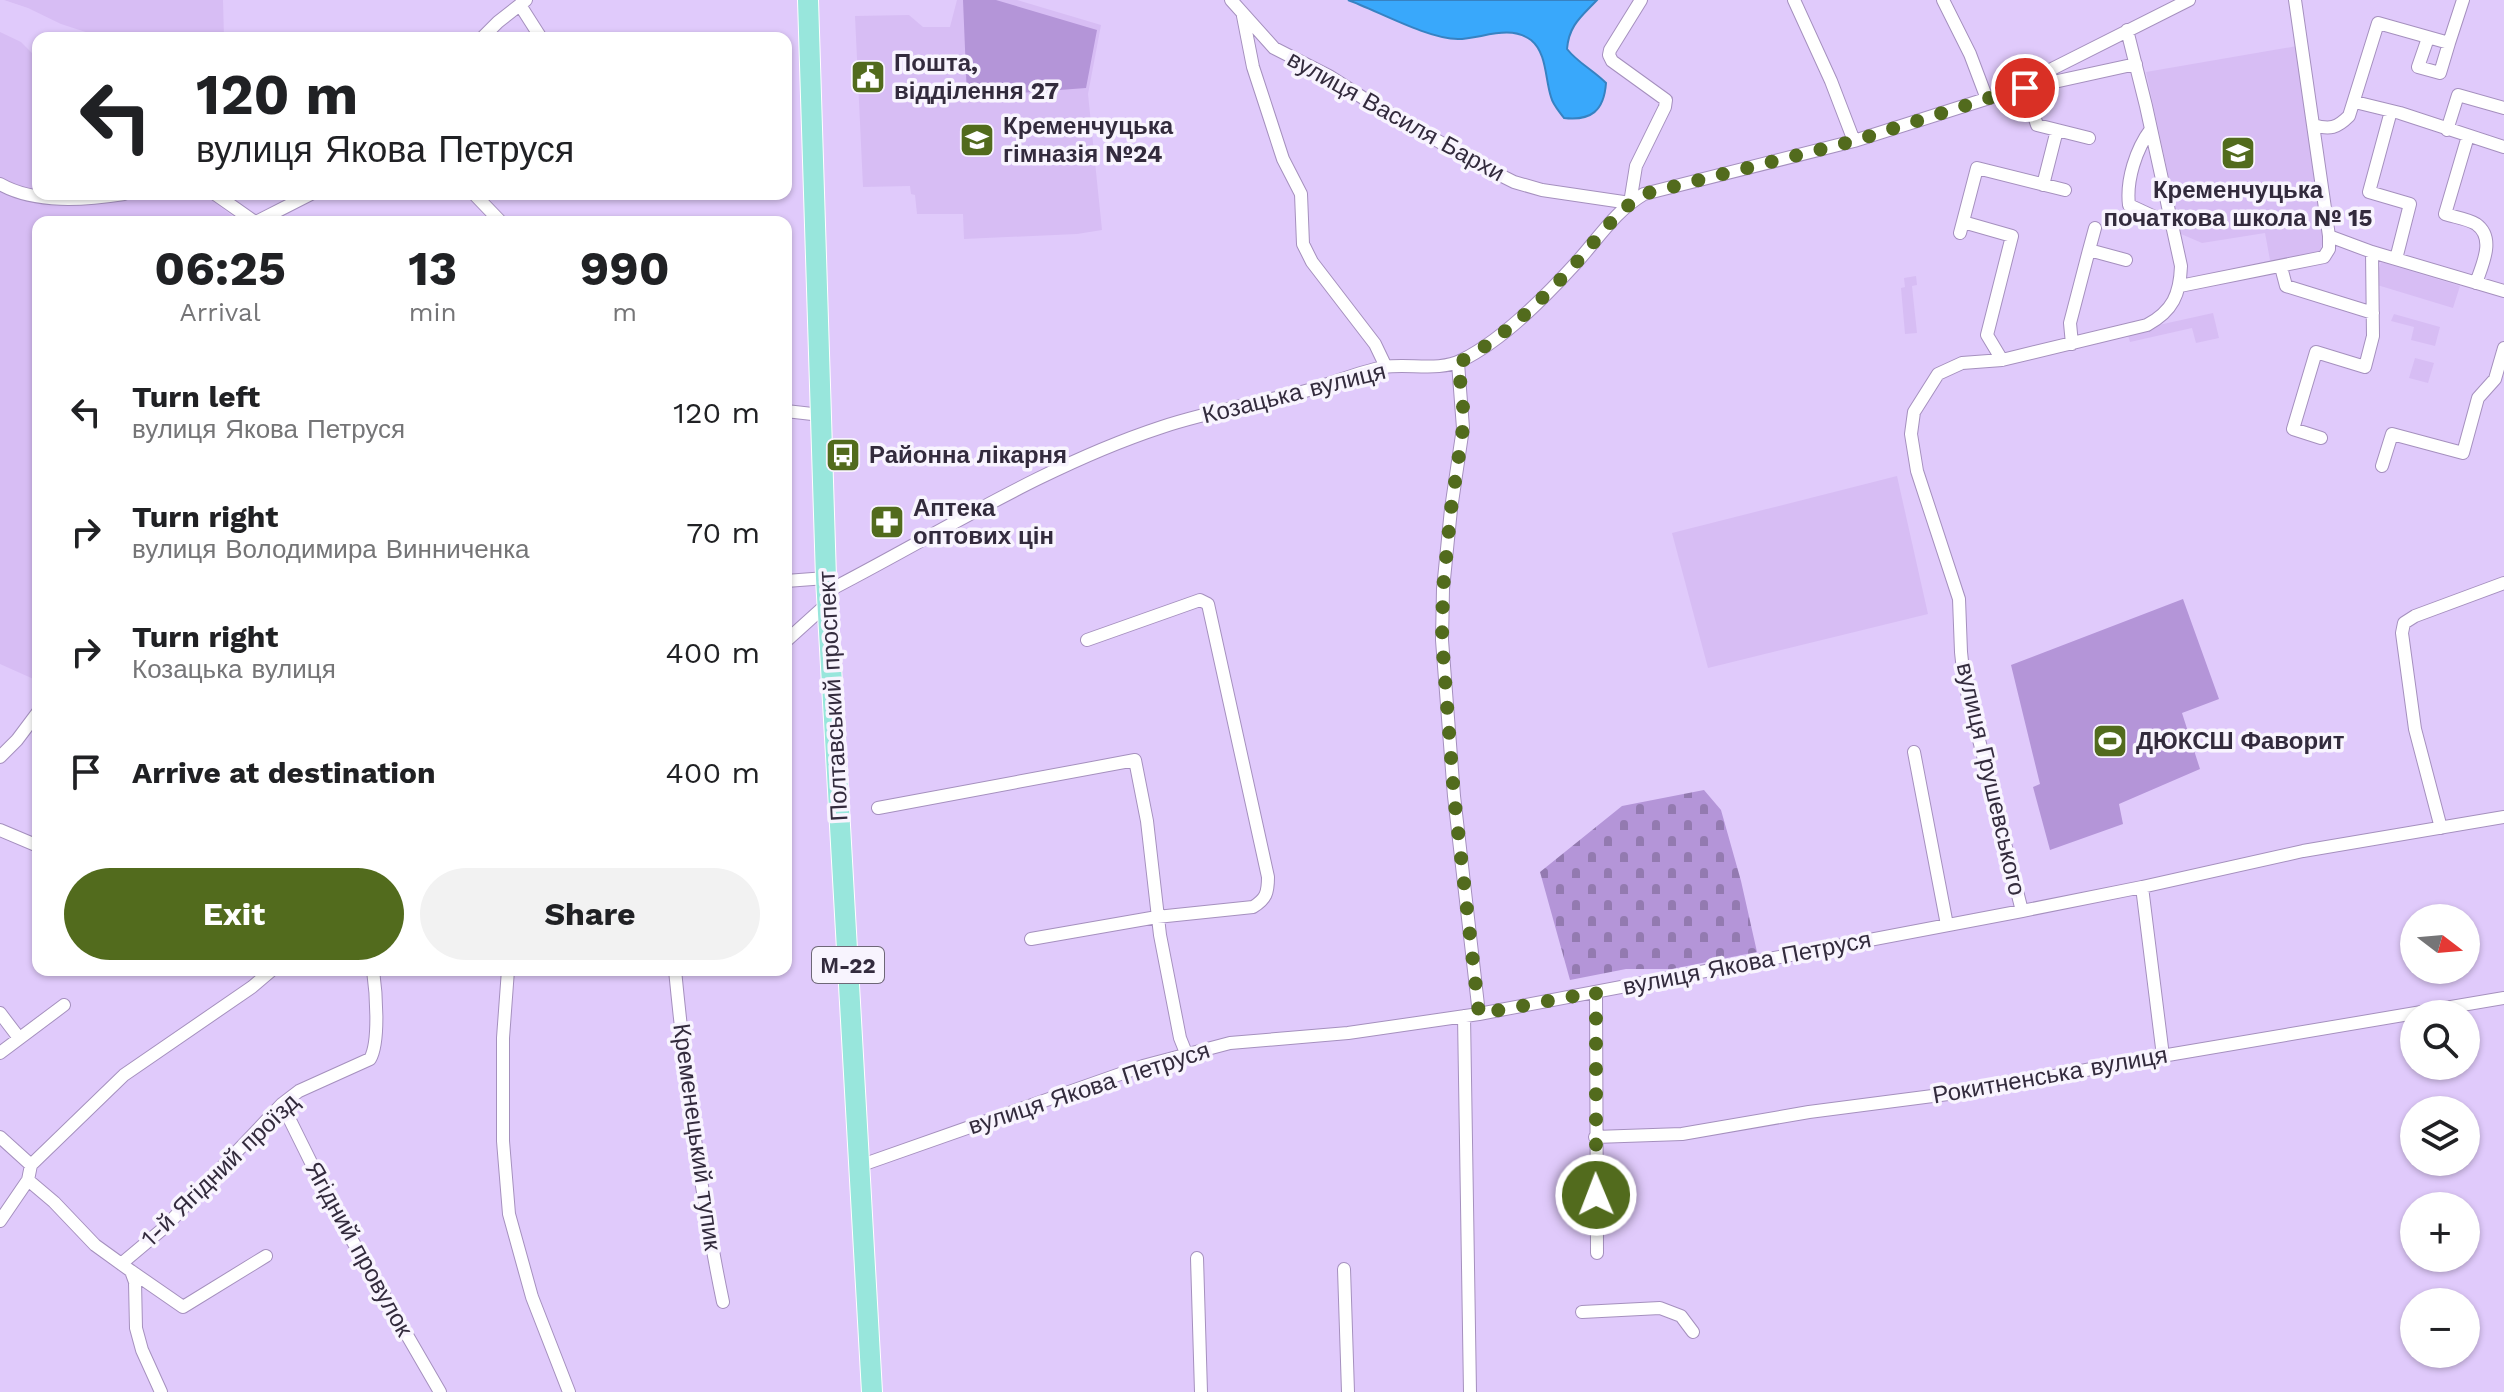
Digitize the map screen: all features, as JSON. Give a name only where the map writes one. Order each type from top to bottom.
[{"type":"highway","name":"Полтавський проспект","points":[[808,0],[826,592],[872,1392]]},
{"type":"street","name":"вулиця Василя Бархи","points":[[1231,0],[1274,48],[1329,76],[1482,166],[1514,182],[1542,190],[1630,203]]},
{"type":"street","points":[[1630,203],[1636,166],[1666,100],[1612,61],[1609,55],[1641,0]]},
{"type":"street","points":[[1794,0],[1854,141]]},
{"type":"street","points":[[1943,0],[1970,54],[1987,99]]},
{"type":"street","name":"Козацька вулиця","points":[[2008,92],[2189,0]]},
{"type":"street","points":[[2180,286],[2324,257],[2329,249],[2295,0]]},
{"type":"street","points":[[2428,38],[2418,67],[2440,73],[2463,0]]},
{"type":"street","points":[[489,32],[523,2],[538,32]]},
{"type":"street","points":[[1243,16],[1253,67],[1283,159],[1301,194],[1303,244],[1312,262],[1375,344],[1386,367]]},
{"type":"street","points":[[2313,125],[2329,130],[2349,116],[2378,23],[2449,43]]},
{"type":"street","points":[[2065,190],[1977,168],[1961,228],[2012,236],[1987,335],[2002,360],[2147,325],[2162,317],[2180,286],[2181,266],[2127,30]]},
{"type":"street","name":"Козацька вулиця","points":[[826,592],[1068,463],[1164,426],[1311,390],[1386,367],[1458,363],[1479,351],[1542,297],[1630,203],[1644,194],[1854,141],[2008,92],[2136,64]]},
{"type":"street","points":[[2025,88],[2037,125],[2089,138]]},
{"type":"street","points":[[2447,130],[2458,95],[2504,108]]},
{"type":"street","points":[[2355,102],[2504,147]]},
{"type":"street","points":[[2391,111],[2369,192],[2410,204],[2396,259]]},
{"type":"street","points":[[2151,129],[2143,140],[2135,164],[2127,193],[2129,205],[2172,225]]},
{"type":"street","points":[[2043,185],[2057,130]]},
{"type":"street","points":[[2468,136],[2445,214],[2476,224],[2486,235],[2487,247],[2476,283]]},
{"type":"street","points":[[0,184],[17,193],[32,195]]},
{"type":"street","points":[[224,200],[246,216]]},
{"type":"street","points":[[267,216],[299,200]]},
{"type":"street","points":[[480,200],[495,216]]},
{"type":"street","points":[[2072,344],[2070,323],[2095,228]]},
{"type":"street","points":[[2329,236],[2504,291]]},
{"type":"street","points":[[2089,250],[2126,260]]},
{"type":"street","points":[[2321,438],[2293,429],[2316,352],[2365,367],[2373,336],[2372,252]]},
{"type":"street","points":[[2281,267],[2286,286],[2373,313]]},
{"type":"street","points":[[2382,466],[2392,434],[2463,453],[2478,398],[2495,379],[2504,348]]},
{"type":"street","name":"вулиця Грушевського","points":[[2002,360],[1962,363],[1938,374],[1914,412],[1911,434],[1917,471],[1959,599],[1964,680],[2022,911]]},
{"type":"street","points":[[1458,363],[1463,428],[1443,589],[1442,640],[1454,796],[1479,1014]]},
{"type":"street","points":[[792,412],[821,415]]},
{"type":"street","points":[[792,583],[826,592],[792,634]]},
{"type":"street","points":[[2441,828],[2415,729],[2402,633],[2404,623],[2415,616],[2504,583]]},
{"type":"street","points":[[1031,939],[1157,917],[1253,907],[1264,900],[1268,890],[1268,877],[1208,604],[1200,600],[1087,640]]},
{"type":"street","points":[[0,757],[32,720]]},
{"type":"street","points":[[1914,752],[1947,925]]},
{"type":"street","points":[[878,808],[1135,760],[1147,821],[1157,917],[1180,1038],[1186,1053]]},
{"type":"street","name":"вулиця Якова Петруся","points":[[859,1166],[1186,1053],[1230,1043],[1348,1033],[1479,1014],[2022,911],[2303,851],[2504,817]]},
{"type":"street","points":[[0,830],[32,843]]},
{"type":"street","points":[[2142,887],[2163,1056]]},
{"type":"street","points":[[0,1221],[28,1180],[31,1165],[124,1075],[265,976]]},
{"type":"street","name":"1-й Ягідний проїзд","points":[[126,1268],[282,1104],[299,1091],[370,1059],[375,1051],[376,1034],[373,976]]},
{"type":"street","points":[[508,976],[503,1038],[503,1141],[509,1214],[532,1297],[569,1392]]},
{"type":"street","name":"Кременецький тупик","points":[[676,976],[687,1088],[709,1236],[723,1302]]},
{"type":"street","points":[[1596,992],[1597,1253]]},
{"type":"street","name":"Рокитненська вулиця","points":[[1595,1137],[1695,1132],[1809,1112],[1979,1090],[2504,998]]},
{"type":"street","points":[[0,1053],[64,1005]]},
{"type":"street","points":[[0,1013],[19,1038]]},
{"type":"street","points":[[1464,1016],[1470,1392]]},
{"type":"street","name":"Ягідний провулок","points":[[282,1104],[334,1209],[440,1392]]},
{"type":"street","points":[[0,1137],[31,1165]]},
{"type":"street","points":[[28,1180],[95,1245],[183,1307],[266,1256]]},
{"type":"street","points":[[1197,1258],[1201,1392]]},
{"type":"street","points":[[126,1268],[135,1282],[136,1328],[142,1350],[161,1392]]},
{"type":"street","points":[[1344,1269],[1348,1392]]},
{"type":"street","points":[[1582,1312],[1660,1308],[1681,1316],[1693,1332]]},
{"type":"shaded area","points":[[4,0],[223,0],[224,32],[86,32]]},
{"type":"shaded area","name":"Кременчуцька гімназія №24","points":[[957,0],[1017,0],[1101,25],[1088,94],[1102,230],[964,239],[963,214],[917,214],[915,195],[911,194],[910,186],[863,187],[855,16],[909,15],[923,27],[950,27]]},
{"type":"shaded area","points":[[0,32],[21,42],[32,53],[32,200],[212,200],[232,216],[32,216],[32,678],[0,664]]},
{"type":"shaded area","name":"Кременчуцька початкова школа № 15","points":[[2297,46],[2324,239],[2317,258],[2275,265],[2270,260],[2265,233],[2202,243],[2181,234],[2146,72]]},
{"type":"shaded area","points":[[2381,262],[2460,286],[2453,308],[2374,284]]},
{"type":"shaded area","points":[[1916,276],[1917,285],[1912,286],[1917,333],[1905,334],[1901,288],[1905,287],[1904,278]]},
{"type":"shaded area","points":[[2213,313],[2219,338],[2196,343],[2192,328],[2130,342],[2127,332]]},
{"type":"shaded area","points":[[2394,314],[2440,327],[2435,346],[2411,340],[2414,327],[2391,321]]},
{"type":"shaded area","points":[[2415,358],[2434,363],[2428,383],[2409,378]]},
{"type":"shaded area","points":[[1897,476],[1928,614],[1708,668],[1672,533]]},
{"type":"green space","points":[[963,0],[996,0],[1097,30],[1086,88],[967,97]]},
{"type":"green space","name":"ДЮКСШ Фаворит","points":[[2183,599],[2219,699],[2182,713],[2200,769],[2119,804],[2123,824],[2050,850],[2033,787],[2040,784],[2011,665]]},
{"type":"green space","points":[[1704,790],[1721,810],[1757,952],[1672,969],[1626,969],[1570,980],[1540,872],[1622,806]]},
{"type":"water","points":[[1348,0],[1597,0],[1573,27],[1567,49],[1606,83],[1602,101],[1589,116],[1564,118],[1552,100],[1540,52],[1531,40],[1522,35],[1504,33],[1446,38],[1418,30]]},
{"type":"place","name":"Пошта, відділення 27","points":[[868,77]]},
{"type":"place","name":"Кременчуцька гімназія №24","points":[[977,140]]},
{"type":"place","name":"Кременчуцька початкова школа № 15","points":[[2238,153]]},
{"type":"place","name":"Районна лікарня","points":[[843,455]]},
{"type":"place","name":"Аптека оптових цін","points":[[887,522]]},
{"type":"place","name":"ДЮКСШ Фаворит","points":[[2110,741]]},
{"type":"route","points":[[1596,1195],[1596,992],[1479,1014],[1454,796],[1442,640],[1443,589],[1463,428],[1458,363],[1504,332],[1576,263],[1612,220],[1644,194],[1830,148],[2025,88]]}]
